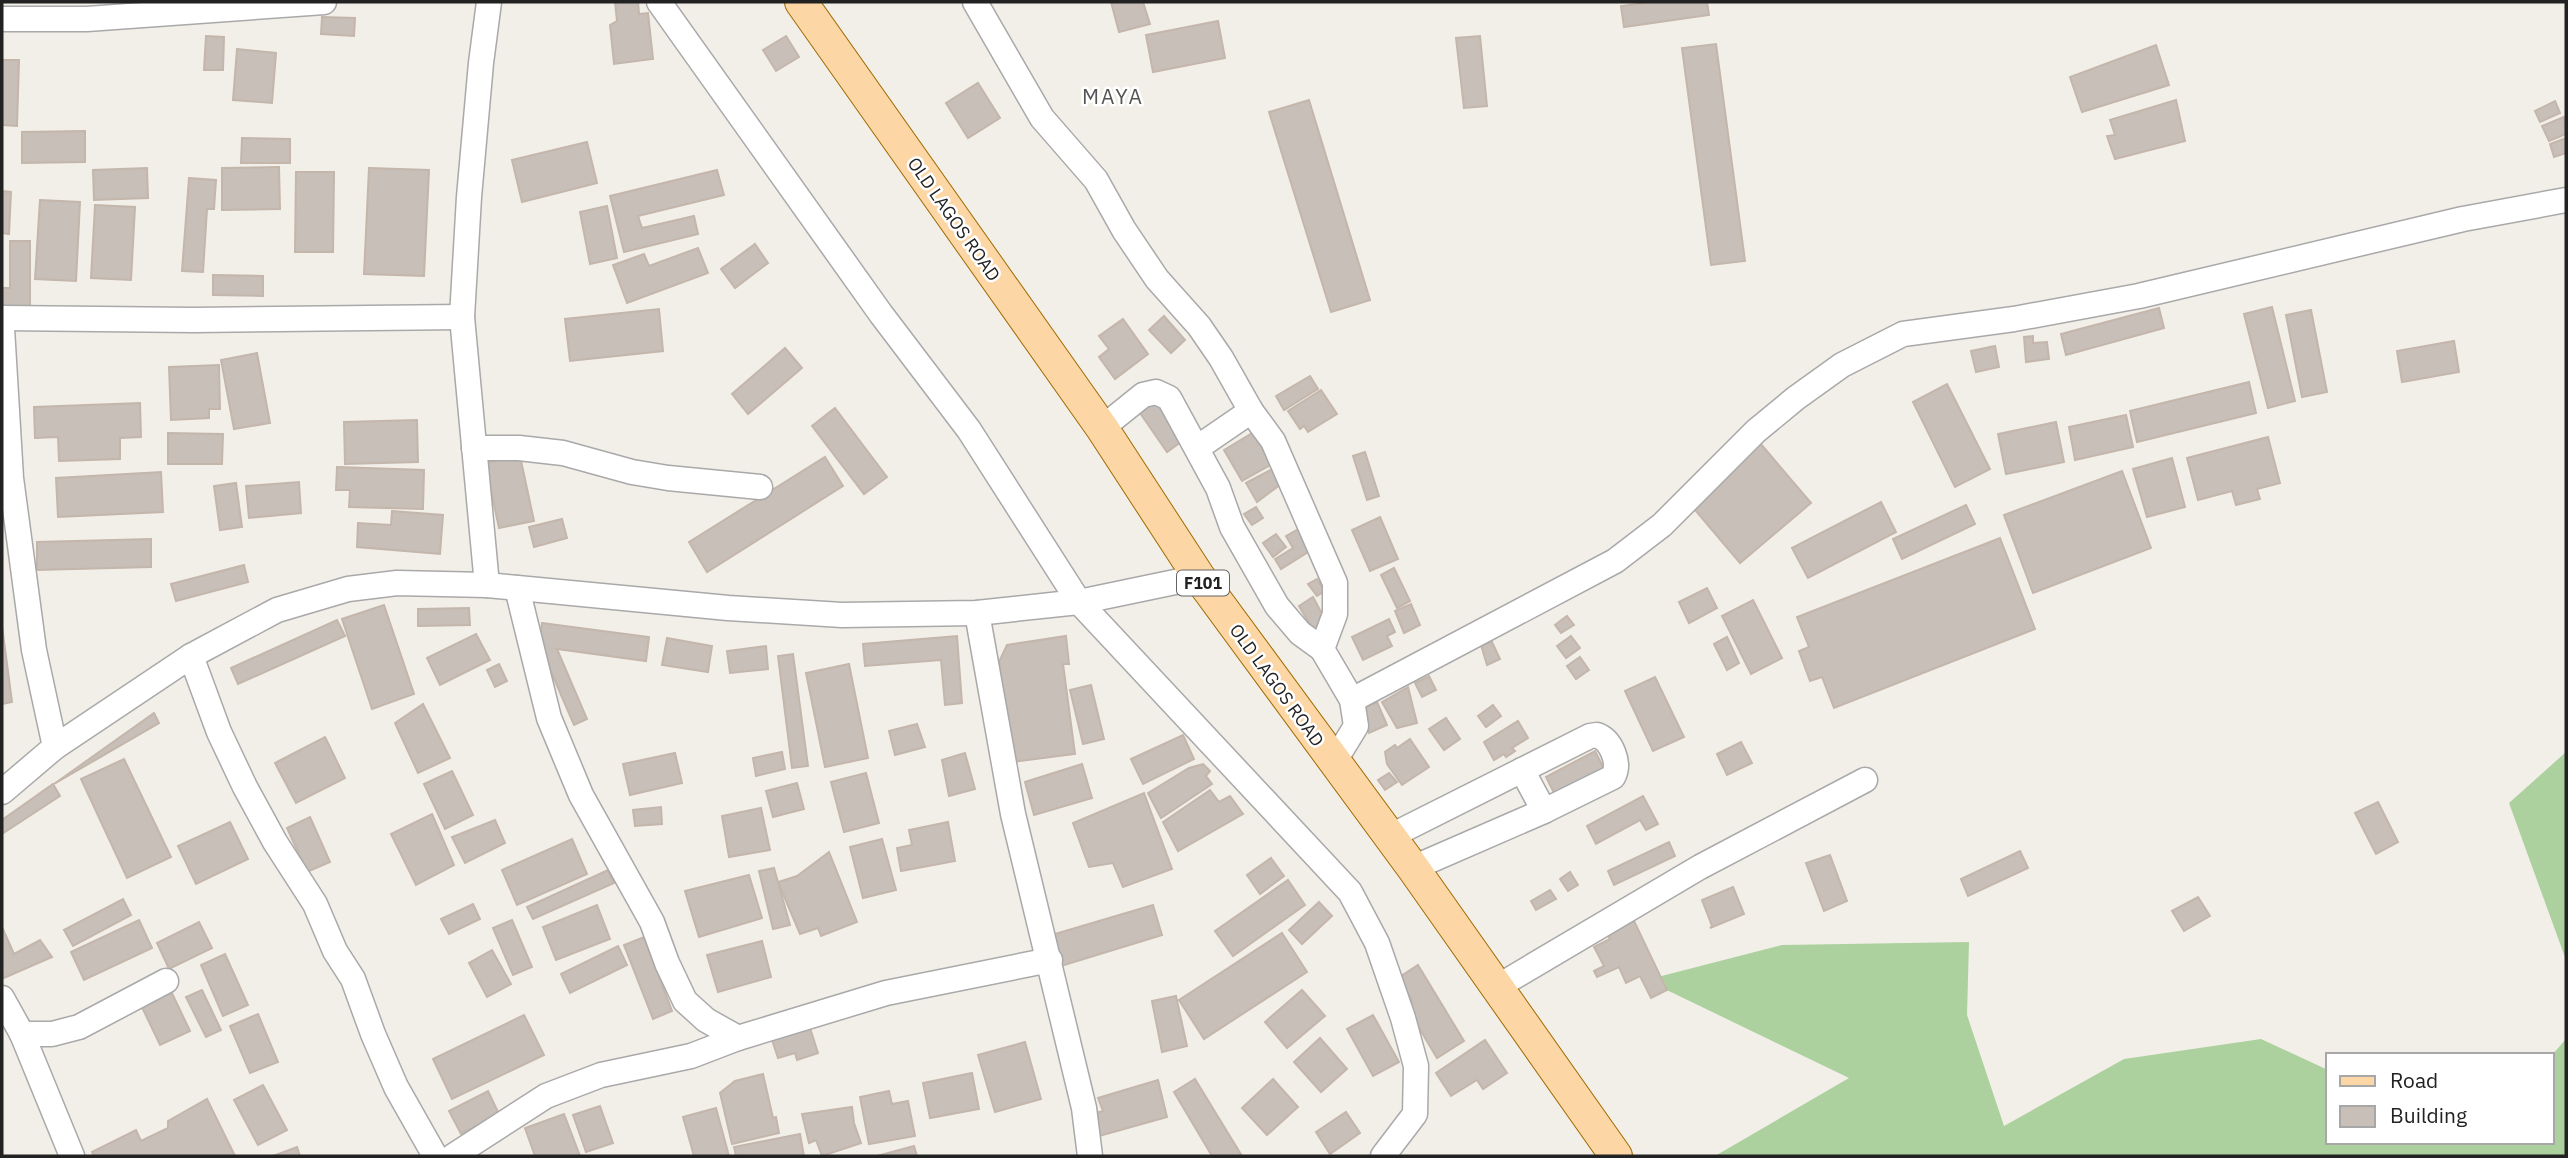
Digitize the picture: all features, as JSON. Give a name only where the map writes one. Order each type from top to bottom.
[{"type":"main road","name":"OLD LAGOS ROAD","points":[[801,2],[1102,428],[1199,577],[1413,868],[1616,1156]]},
{"type":"street","points":[[2,19],[87,19],[324,2]]},
{"type":"street","points":[[487,584],[462,317],[472,170],[489,2]]},
{"type":"street","points":[[659,2],[881,314],[969,430],[1079,603],[1350,892],[1377,943],[1403,1017],[1416,1066],[1415,1114],[1383,1156]]},
{"type":"street","points":[[975,2],[1042,118],[1096,180],[1124,230],[1157,279],[1199,326],[1251,411],[1273,441],[1335,583],[1335,614],[1322,649]]},
{"type":"street","points":[[1352,700],[1615,561],[1662,525],[1756,431],[1796,398],[1842,365],[1903,334],[2014,319],[2138,296],[2463,219],[2566,200]]},
{"type":"street","points":[[2,318],[207,320],[462,317]]},
{"type":"street","points":[[2,328],[13,491],[34,650],[55,747]]},
{"type":"street","points":[[1102,428],[1143,396],[1156,392],[1169,398],[1198,448],[1233,527],[1277,606],[1300,633],[1322,649],[1352,700],[1356,726],[1334,762]]},
{"type":"street","points":[[1198,448],[1251,411]]},
{"type":"street","points":[[474,449],[519,448],[563,453],[632,472],[760,487]]},
{"type":"street","points":[[2,792],[55,747],[191,656],[277,610],[348,589],[397,583],[487,584],[816,614],[977,613],[1079,603],[1199,577]]},
{"type":"street","points":[[517,588],[549,719],[580,795],[652,922],[685,1001],[706,1020],[738,1038]]},
{"type":"street","points":[[977,613],[1013,814],[1084,1108],[1090,1156]]},
{"type":"street","points":[[191,656],[219,732],[245,787],[275,842],[315,904],[335,951],[353,979],[396,1087],[435,1156]]},
{"type":"street","points":[[1390,837],[1590,736],[1597,735],[1607,741],[1616,760],[1614,776],[1544,811],[1413,868]]},
{"type":"street","points":[[1522,770],[1544,811]]},
{"type":"street","points":[[1497,987],[1700,867],[1864,780]]},
{"type":"street","points":[[453,1156],[546,1096],[601,1075],[691,1056],[738,1038],[886,993],[1049,960]]},
{"type":"street","points":[[22,1034],[52,1034],[79,1027],[166,981]]},
{"type":"street","points":[[2,998],[22,1034],[72,1156]]},
{"type":"green space","points":[[2566,752],[2566,960],[2509,803]]},
{"type":"green space","points":[[1969,942],[1967,1015],[2004,1126],[2124,1059],[2261,1039],[2326,1069],[2326,1144],[2554,1144],[2554,1053],[2566,1039],[2566,1156],[1715,1156],[1849,1078],[1646,980],[1782,945]]},
{"type":"building","points":[[615,2],[638,2],[639,14],[648,13],[653,59],[614,64],[610,25],[617,21]]},
{"type":"building","points":[[1111,2],[1143,2],[1150,24],[1119,32]]},
{"type":"building","points":[[1652,2],[1707,2],[1709,15],[1624,27],[1621,6]]},
{"type":"building","points":[[322,17],[355,18],[354,36],[321,34]]},
{"type":"building","points":[[1218,21],[1225,58],[1153,72],[1146,35]]},
{"type":"building","points":[[206,36],[224,37],[223,70],[204,70]]},
{"type":"building","points":[[786,36],[799,57],[776,71],[763,50]]},
{"type":"building","points":[[1480,36],[1487,106],[1464,108],[1456,38]]},
{"type":"building","points":[[1716,44],[1745,261],[1711,265],[1682,48]]},
{"type":"building","points":[[2156,45],[2169,85],[2082,112],[2070,77]]},
{"type":"building","points":[[237,49],[276,53],[272,103],[233,100]]},
{"type":"building","points":[[2,60],[19,60],[17,126],[2,125]]},
{"type":"building","points":[[978,83],[1000,118],[968,138],[946,103]]},
{"type":"building","points":[[1309,100],[1370,300],[1331,312],[1269,112]]},
{"type":"building","points":[[2176,100],[2185,141],[2115,159],[2107,136],[2115,135],[2110,120]]},
{"type":"building","points":[[2555,101],[2560,113],[2540,122],[2535,111]]},
{"type":"building","points":[[2564,117],[2566,134],[2549,141],[2542,126]]},
{"type":"building","points":[[85,131],[85,162],[22,163],[22,132]]},
{"type":"building","points":[[242,138],[290,139],[290,163],[241,163]]},
{"type":"building","points":[[2566,138],[2566,153],[2554,157],[2550,144]]},
{"type":"building","points":[[587,142],[597,183],[522,202],[512,160]]},
{"type":"building","points":[[279,167],[280,209],[222,210],[222,168]]},
{"type":"building","points":[[147,168],[148,198],[94,200],[93,170]]},
{"type":"building","points":[[369,168],[429,170],[424,276],[364,274]]},
{"type":"building","points":[[717,170],[724,195],[638,216],[642,228],[694,216],[698,234],[624,252],[610,196]]},
{"type":"building","points":[[296,172],[334,172],[333,252],[295,252]]},
{"type":"building","points":[[189,178],[216,180],[214,209],[207,209],[203,272],[182,271]]},
{"type":"building","points":[[2,191],[11,192],[9,234],[2,233]]},
{"type":"building","points":[[40,200],[80,202],[76,281],[35,279]]},
{"type":"building","points":[[95,205],[135,207],[131,280],[91,278]]},
{"type":"building","points":[[607,206],[617,258],[590,264],[580,212]]},
{"type":"building","points":[[10,241],[30,241],[30,308],[2,308],[2,288],[10,288]]},
{"type":"building","points":[[755,244],[768,263],[735,288],[721,269]]},
{"type":"building","points":[[698,248],[708,273],[627,303],[613,265],[644,254],[649,266]]},
{"type":"building","points":[[213,275],[263,276],[263,296],[213,295]]},
{"type":"building","points":[[2272,307],[2295,401],[2268,408],[2244,314]]},
{"type":"building","points":[[2159,308],[2164,328],[2066,355],[2061,334]]},
{"type":"building","points":[[659,309],[663,351],[570,361],[565,319]]},
{"type":"building","points":[[2311,310],[2327,392],[2302,397],[2286,315]]},
{"type":"building","points":[[1164,316],[1185,340],[1171,353],[1149,330]]},
{"type":"building","points":[[1123,319],[1148,354],[1115,379],[1099,357],[1109,349],[1099,336]]},
{"type":"building","points":[[2033,336],[2033,343],[2047,342],[2049,359],[2026,362],[2024,337]]},
{"type":"building","points":[[2454,341],[2459,372],[2402,382],[2397,351]]},
{"type":"building","points":[[1995,346],[1999,367],[1976,372],[1971,351]]},
{"type":"building","points":[[785,348],[802,368],[748,414],[732,394]]},
{"type":"building","points":[[257,353],[270,423],[234,429],[221,360]]},
{"type":"building","points":[[219,365],[220,409],[209,409],[209,418],[171,420],[169,367]]},
{"type":"building","points":[[1310,376],[1318,389],[1284,410],[1276,396]]},
{"type":"building","points":[[2249,382],[2256,413],[2137,442],[2130,411]]},
{"type":"building","points":[[1947,384],[1990,469],[1955,487],[1913,402]]},
{"type":"building","points":[[1321,390],[1337,414],[1308,432],[1304,426],[1300,429],[1288,411]]},
{"type":"building","points":[[1156,397],[1185,439],[1167,452],[1138,410]]},
{"type":"building","points":[[140,403],[141,437],[120,438],[120,459],[59,461],[58,437],[35,438],[34,407]]},
{"type":"building","points":[[835,408],[887,477],[864,494],[812,426]]},
{"type":"building","points":[[2126,415],[2133,447],[2075,460],[2069,427]]},
{"type":"building","points":[[417,420],[418,462],[345,464],[344,422]]},
{"type":"building","points":[[2056,422],[2064,462],[2006,474],[1998,434]]},
{"type":"building","points":[[1259,429],[1274,463],[1242,481],[1224,450]]},
{"type":"building","points":[[168,433],[223,434],[222,464],[168,464]]},
{"type":"building","points":[[2268,437],[2280,483],[2257,489],[2260,499],[2236,505],[2232,491],[2198,500],[2187,458]]},
{"type":"building","points":[[1760,443],[1811,503],[1740,563],[1690,504]]},
{"type":"building","points":[[1365,452],[1379,496],[1367,500],[1353,456]]},
{"type":"building","points":[[520,456],[534,521],[499,528],[485,463]]},
{"type":"building","points":[[825,457],[843,486],[707,572],[689,542]]},
{"type":"building","points":[[2172,458],[2185,507],[2147,517],[2133,469]]},
{"type":"building","points":[[337,467],[424,470],[423,509],[349,507],[350,490],[336,490]]},
{"type":"building","points":[[1276,467],[1285,481],[1257,502],[1246,483]]},
{"type":"building","points":[[2122,471],[2151,548],[2033,593],[2004,515]]},
{"type":"building","points":[[161,472],[163,512],[58,517],[56,478]]},
{"type":"building","points":[[299,482],[301,513],[249,518],[246,486]]},
{"type":"building","points":[[236,483],[242,527],[220,530],[214,486]]},
{"type":"building","points":[[1881,502],[1896,532],[1808,578],[1792,548]]},
{"type":"building","points":[[1966,505],[1975,524],[1902,559],[1893,539]]},
{"type":"building","points":[[1256,507],[1263,518],[1252,525],[1244,514]]},
{"type":"building","points":[[392,511],[443,515],[440,554],[357,547],[358,523],[391,525]]},
{"type":"building","points":[[1380,517],[1398,559],[1370,571],[1352,530]]},
{"type":"building","points":[[562,519],[567,538],[534,547],[529,527]]},
{"type":"building","points":[[1300,528],[1313,549],[1281,569],[1275,559],[1293,548],[1286,536]]},
{"type":"building","points":[[1276,534],[1286,547],[1273,557],[1263,543]]},
{"type":"building","points":[[2000,538],[2035,629],[1834,708],[1822,677],[1810,681],[1799,651],[1809,647],[1797,617]]},
{"type":"building","points":[[151,539],[151,567],[37,570],[37,542]]},
{"type":"building","points":[[244,565],[248,582],[176,601],[171,584]]},
{"type":"building","points":[[1394,568],[1410,601],[1397,608],[1381,575]]},
{"type":"building","points":[[1317,579],[1325,591],[1317,596],[1308,584]]},
{"type":"building","points":[[1707,588],[1717,608],[1689,623],[1679,602]]},
{"type":"building","points":[[1313,597],[1328,625],[1315,633],[1299,606]]},
{"type":"building","points":[[1753,600],[1782,658],[1751,674],[1722,616]]},
{"type":"building","points":[[1411,604],[1420,625],[1404,633],[1395,611]]},
{"type":"building","points":[[384,605],[414,694],[372,709],[342,619]]},
{"type":"building","points":[[469,608],[470,625],[418,626],[418,609]]},
{"type":"building","points":[[1567,616],[1574,625],[1561,633],[1555,625]]},
{"type":"building","points":[[1389,619],[1395,632],[1387,636],[1392,646],[1363,660],[1352,637]]},
{"type":"building","points":[[337,620],[345,636],[238,684],[231,668]]},
{"type":"building","points":[[542,623],[649,637],[646,661],[557,649],[587,719],[574,725],[539,644]]},
{"type":"building","points":[[2,626],[12,702],[2,704]]},
{"type":"building","points":[[476,634],[490,660],[440,685],[427,658]]},
{"type":"building","points":[[957,636],[962,703],[945,705],[941,660],[865,666],[863,644]]},
{"type":"building","points":[[1066,636],[1069,664],[1063,664],[1075,754],[1012,762],[999,662],[1007,645]]},
{"type":"building","points":[[1571,636],[1580,648],[1566,658],[1557,646]]},
{"type":"building","points":[[1727,637],[1739,663],[1727,670],[1714,644]]},
{"type":"building","points":[[667,638],[712,646],[708,672],[662,665]]},
{"type":"building","points":[[1492,642],[1500,659],[1487,665],[1481,645]]},
{"type":"building","points":[[766,646],[768,669],[730,673],[727,651]]},
{"type":"building","points":[[793,654],[808,766],[792,768],[778,656]]},
{"type":"building","points":[[1580,657],[1589,670],[1576,679],[1567,666]]},
{"type":"building","points":[[499,664],[507,681],[495,687],[487,670]]},
{"type":"building","points":[[849,664],[868,758],[825,767],[806,673]]},
{"type":"building","points":[[1429,676],[1436,690],[1422,697],[1415,683]]},
{"type":"building","points":[[1655,677],[1684,737],[1653,751],[1625,691]]},
{"type":"building","points":[[1091,685],[1104,739],[1083,744],[1070,690]]},
{"type":"building","points":[[1408,687],[1417,723],[1397,728],[1382,702]]},
{"type":"building","points":[[1377,702],[1387,725],[1369,733],[1359,710]]},
{"type":"building","points":[[423,704],[450,758],[418,773],[395,723]]},
{"type":"building","points":[[1493,705],[1501,716],[1486,727],[1478,716]]},
{"type":"building","points":[[154,713],[159,723],[54,784]]},
{"type":"building","points":[[1446,718],[1460,739],[1444,750],[1429,729]]},
{"type":"building","points":[[1518,721],[1528,738],[1512,748],[1515,751],[1506,757],[1504,754],[1494,760],[1484,742]]},
{"type":"building","points":[[917,724],[925,747],[895,755],[889,731]]},
{"type":"building","points":[[1183,735],[1194,759],[1143,784],[1131,759]]},
{"type":"building","points":[[325,737],[345,778],[296,803],[275,763]]},
{"type":"building","points":[[1410,739],[1429,767],[1402,785],[1387,764],[1385,752]]},
{"type":"building","points":[[1741,742],[1752,763],[1727,775],[1717,754]]},
{"type":"building","points":[[1595,751],[1605,771],[1556,797],[1546,777]]},
{"type":"building","points":[[782,752],[785,769],[756,776],[753,758]]},
{"type":"building","points":[[675,753],[682,783],[630,795],[623,764]]},
{"type":"building","points":[[965,753],[975,789],[949,796],[942,760]]},
{"type":"building","points":[[124,759],[171,857],[127,878],[81,779]]},
{"type":"building","points":[[1082,764],[1092,798],[1034,815],[1025,782]]},
{"type":"building","points":[[1203,764],[1210,771],[1206,776],[1212,784],[1161,818],[1148,793],[1189,768]]},
{"type":"building","points":[[452,771],[473,815],[445,829],[424,784]]},
{"type":"building","points":[[866,773],[879,823],[844,832],[831,782]]},
{"type":"building","points":[[1389,773],[1397,782],[1385,790],[1378,780]]},
{"type":"building","points":[[797,783],[804,809],[773,817],[766,791]]},
{"type":"building","points":[[53,784],[60,796],[2,834],[2,820]]},
{"type":"building","points":[[1210,790],[1219,802],[1230,796],[1243,814],[1178,851],[1163,822]]},
{"type":"building","points":[[1144,793],[1172,869],[1123,887],[1113,863],[1089,867],[1073,823]]},
{"type":"building","points":[[1643,796],[1658,824],[1646,830],[1640,820],[1596,844],[1587,826]]},
{"type":"building","points":[[2378,802],[2398,842],[2376,854],[2355,813]]},
{"type":"building","points":[[661,807],[662,824],[635,826],[633,810]]},
{"type":"building","points":[[761,808],[770,850],[729,857],[722,816]]},
{"type":"building","points":[[432,814],[454,865],[416,885],[391,834]]},
{"type":"building","points":[[310,817],[330,862],[307,872],[287,828]]},
{"type":"building","points":[[495,820],[505,843],[465,863],[452,837]]},
{"type":"building","points":[[230,822],[248,859],[196,884],[178,846]]},
{"type":"building","points":[[948,822],[955,861],[901,871],[897,848],[912,845],[909,830]]},
{"type":"building","points":[[572,839],[587,874],[517,905],[502,870]]},
{"type":"building","points":[[882,839],[896,890],[863,898],[850,847]]},
{"type":"building","points":[[1669,842],[1675,856],[1614,885],[1608,871]]},
{"type":"building","points":[[2020,851],[2028,868],[1968,896],[1961,879]]},
{"type":"building","points":[[829,852],[857,922],[821,936],[818,928],[800,934],[778,882],[797,876]]},
{"type":"building","points":[[1830,855],[1847,901],[1824,911],[1806,863]]},
{"type":"building","points":[[1271,858],[1284,876],[1260,894],[1247,875]]},
{"type":"building","points":[[774,868],[790,925],[773,929],[759,871]]},
{"type":"building","points":[[608,870],[614,883],[533,919],[527,907]]},
{"type":"building","points":[[1570,872],[1578,885],[1568,891],[1560,879]]},
{"type":"building","points":[[749,875],[762,918],[699,937],[685,891]]},
{"type":"building","points":[[1288,880],[1305,905],[1233,956],[1215,931]]},
{"type":"building","points":[[1733,887],[1744,914],[1710,928],[1712,926],[1702,900]]},
{"type":"building","points":[[1550,890],[1556,899],[1536,910],[1531,901]]},
{"type":"building","points":[[2198,897],[2210,916],[2184,931],[2172,911]]},
{"type":"building","points":[[123,899],[131,915],[73,946],[64,930]]},
{"type":"building","points":[[1319,902],[1332,916],[1302,944],[1289,930]]},
{"type":"building","points":[[473,904],[480,919],[449,934],[441,919]]},
{"type":"building","points":[[597,905],[610,939],[556,960],[543,927]]},
{"type":"building","points":[[1153,905],[1162,935],[1061,966],[1055,934]]},
{"type":"building","points":[[139,920],[152,948],[84,980],[71,952]]},
{"type":"building","points":[[512,920],[532,967],[513,975],[493,928]]},
{"type":"building","points":[[1634,921],[1667,990],[1651,998],[1640,976],[1626,983],[1619,967],[1597,977],[1594,971],[1604,966],[1594,947],[1610,939],[1607,933]]},
{"type":"building","points":[[199,922],[212,948],[169,969],[157,943]]},
{"type":"building","points":[[2,927],[14,954],[40,940],[52,957],[4,978]]},
{"type":"building","points":[[1282,933],[1307,972],[1204,1039],[1179,1000]]},
{"type":"building","points":[[644,937],[672,1011],[653,1019],[624,945]]},
{"type":"building","points":[[762,941],[771,977],[718,992],[707,955]]},
{"type":"building","points":[[618,946],[627,965],[570,993],[561,974]]},
{"type":"building","points":[[492,950],[511,984],[487,997],[469,963]]},
{"type":"building","points":[[225,954],[248,1005],[223,1016],[201,965]]},
{"type":"building","points":[[1418,965],[1464,1041],[1437,1058],[1409,1011],[1412,1000],[1398,978]]},
{"type":"building","points":[[170,989],[190,1031],[160,1045],[140,1003]]},
{"type":"building","points":[[202,990],[221,1030],[206,1037],[186,997]]},
{"type":"building","points":[[1302,990],[1325,1016],[1287,1048],[1265,1022]]},
{"type":"building","points":[[1176,996],[1187,1046],[1162,1052],[1152,1001]]},
{"type":"building","points":[[258,1014],[278,1062],[250,1073],[230,1026]]},
{"type":"building","points":[[524,1015],[544,1055],[452,1099],[433,1059]]},
{"type":"building","points":[[1373,1015],[1399,1062],[1373,1076],[1347,1029]]},
{"type":"building","points":[[810,1028],[818,1053],[797,1060],[795,1053],[778,1058],[772,1040]]},
{"type":"building","points":[[1320,1038],[1347,1069],[1321,1092],[1294,1062]]},
{"type":"building","points":[[1485,1040],[1507,1073],[1483,1089],[1477,1080],[1451,1096],[1436,1073]]},
{"type":"building","points":[[1025,1042],[1041,1099],[995,1112],[978,1055]]},
{"type":"building","points":[[972,1073],[979,1109],[930,1118],[923,1083]]},
{"type":"building","points":[[763,1074],[779,1133],[732,1144],[720,1093],[735,1081]]},
{"type":"building","points":[[1195,1079],[1242,1156],[1212,1156],[1174,1092]]},
{"type":"building","points":[[1273,1079],[1298,1107],[1267,1135],[1242,1108]]},
{"type":"building","points":[[1158,1080],[1167,1117],[1099,1136],[1091,1114],[1103,1111],[1098,1098]]},
{"type":"building","points":[[263,1085],[287,1130],[258,1145],[234,1100]]},
{"type":"building","points":[[488,1091],[499,1114],[461,1134],[449,1111]]},
{"type":"building","points":[[889,1091],[892,1104],[908,1101],[915,1136],[869,1144],[860,1097]]},
{"type":"building","points":[[207,1099],[235,1156],[94,1156],[92,1152],[136,1130],[141,1141],[168,1128],[168,1121]]},
{"type":"building","points":[[600,1106],[613,1143],[586,1152],[573,1115]]},
{"type":"building","points":[[852,1107],[861,1143],[822,1156],[816,1140],[809,1143],[802,1114]]},
{"type":"building","points":[[716,1108],[729,1156],[694,1156],[683,1117]]},
{"type":"building","points":[[1346,1112],[1360,1133],[1330,1154],[1316,1132]]},
{"type":"building","points":[[564,1114],[580,1156],[535,1156],[525,1128]]},
{"type":"building","points":[[800,1134],[804,1156],[736,1156],[734,1147]]},
{"type":"building","points":[[914,1146],[917,1156],[877,1156]]},
{"type":"building","points":[[297,1147],[300,1156],[273,1156]]},
{"type":"district","name":"MAYA","points":[[1113,96]]}]
